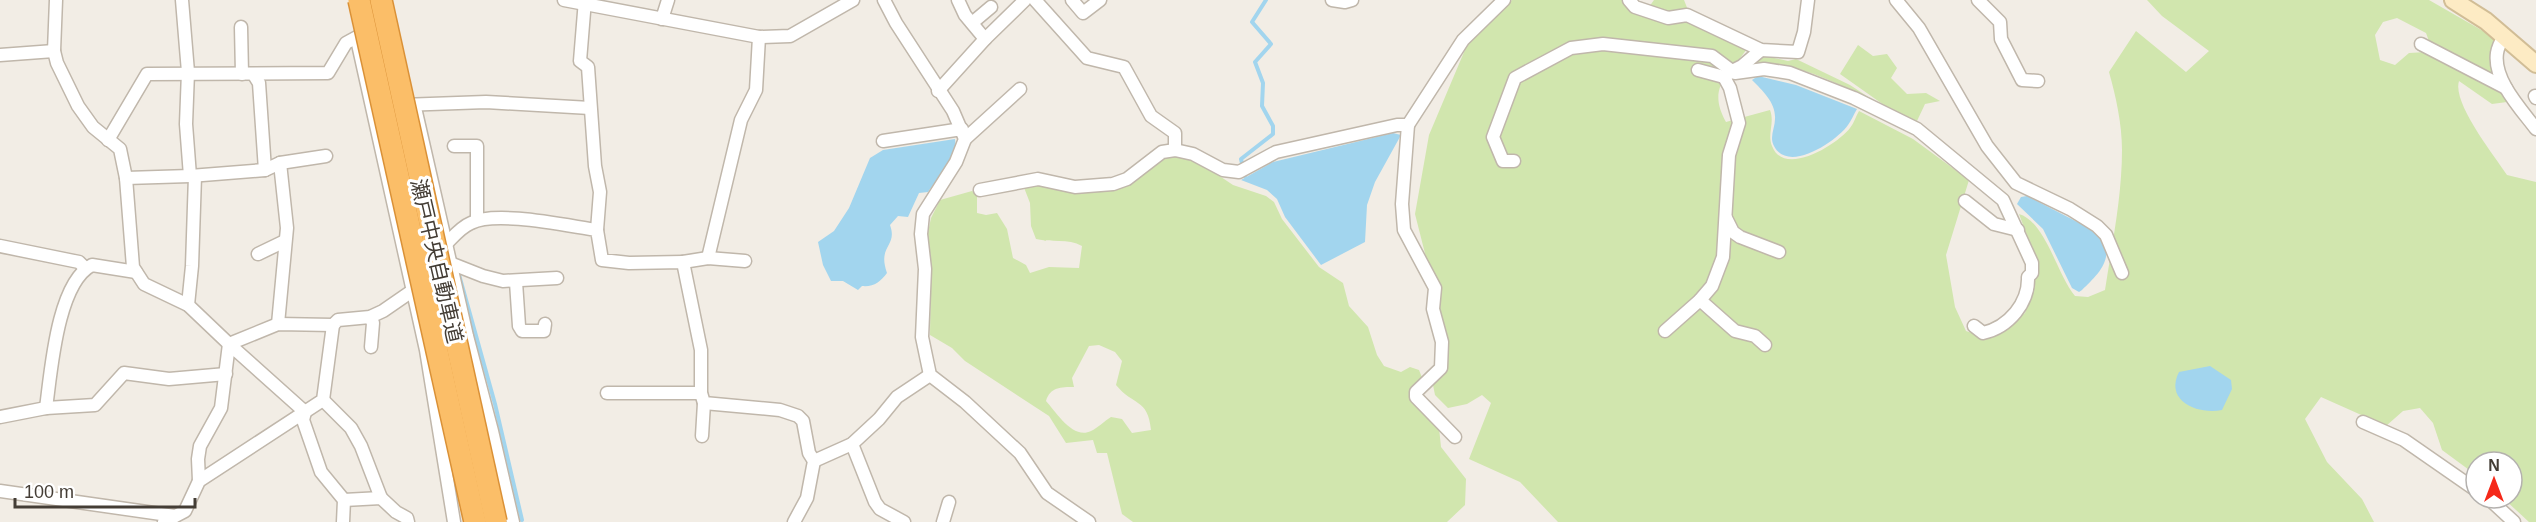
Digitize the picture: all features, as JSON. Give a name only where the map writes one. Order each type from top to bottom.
[{"type":"highway","name":"瀬戸中央自動車道","points":[[360,0],[475,522]]},
{"type":"highway","name":"瀬戸中央自動車道","points":[[381,0],[496,522]]},
{"type":"main road","points":[[2453,0],[2532,58]]},
{"type":"street","points":[[56,0],[54,51],[57,63],[78,106],[93,127],[120,149],[126,178],[133,267],[136,272],[144,284],[188,305],[305,412]]},
{"type":"street","points":[[182,0],[188,72],[186,124],[192,176],[192,266],[188,305]]},
{"type":"street","points":[[350,0],[426,350],[454,522]]},
{"type":"street","points":[[390,0],[513,522]]},
{"type":"street","points":[[564,0],[585,2],[759,37],[790,36],[853,0]]},
{"type":"street","points":[[662,19],[668,0]]},
{"type":"street","points":[[884,0],[964,134],[956,162],[923,214],[921,234],[925,268],[922,337],[930,375],[965,402],[1020,453],[1047,493],[1089,522]]},
{"type":"street","points":[[958,0],[985,39]]},
{"type":"street","points":[[938,91],[985,39],[1025,0]]},
{"type":"street","points":[[1035,0],[1087,58],[1124,67],[1151,116],[1175,133],[1175,150]]},
{"type":"street","points":[[1072,0],[1083,13],[1100,0]]},
{"type":"street","points":[[1332,0],[1345,2],[1352,0]]},
{"type":"street","points":[[1455,436],[1416,397],[1416,392],[1441,368],[1442,342],[1433,309],[1435,288],[1404,230],[1401,204],[1408,125],[1463,40],[1504,0]]},
{"type":"street","points":[[1629,0],[1635,7],[1668,18],[1687,15],[1761,50],[1798,52],[1804,32],[1808,0]]},
{"type":"street","points":[[1897,0],[1919,28],[1987,146],[2016,183],[2070,209],[2097,226],[2106,235],[2122,273]]},
{"type":"street","points":[[1978,0],[2000,22],[2001,39],[2022,80],[2038,81]]},
{"type":"street","points":[[585,2],[580,61],[588,67],[595,166],[600,192],[597,230],[602,260],[629,263],[683,262],[708,258],[745,261]]},
{"type":"street","points":[[972,23],[991,7]]},
{"type":"street","points":[[241,27],[248,74],[259,83],[265,170]]},
{"type":"street","points":[[2504,36],[2496,56],[2506,88],[2536,129]]},
{"type":"street","points":[[108,140],[147,74],[328,73],[346,43],[357,37]]},
{"type":"street","points":[[708,258],[741,120],[756,90],[759,37]]},
{"type":"street","points":[[1514,161],[1503,160],[1493,137],[1515,78],[1571,48],[1603,44],[1712,56],[1728,74],[1738,123],[1729,154],[1723,256],[1712,286],[1700,300],[1665,331]]},
{"type":"street","points":[[2421,44],[2506,88]]},
{"type":"street","points":[[1728,74],[1761,50]]},
{"type":"street","points":[[0,55],[54,51]]},
{"type":"street","points":[[1698,70],[1728,74],[1764,69],[1790,73],[1854,98],[1917,129],[2003,200],[2032,263],[2027,296],[2018,311],[1988,331],[1983,333],[1974,326]]},
{"type":"street","points":[[883,141],[964,134],[1020,89]]},
{"type":"street","points":[[372,106],[486,102],[590,108]]},
{"type":"street","points":[[980,190],[1038,178],[1075,187],[1113,184],[1127,179],[1162,152],[1175,150],[1193,154],[1223,170],[1233,172],[1243,170],[1276,152],[1397,125],[1408,125]]},
{"type":"street","points":[[454,146],[477,146],[477,220]]},
{"type":"street","points":[[126,178],[265,170],[280,163],[326,156]]},
{"type":"street","points":[[278,324],[287,228],[280,163]]},
{"type":"street","points":[[2003,200],[2016,183]]},
{"type":"street","points":[[1965,201],[1994,224],[2018,230]]},
{"type":"street","points":[[1725,217],[1733,232],[1740,237],[1779,252]]},
{"type":"street","points":[[446,244],[469,223],[477,220],[507,218],[597,230]]},
{"type":"street","points":[[258,254],[285,241]]},
{"type":"street","points":[[0,246],[79,262],[85,268]]},
{"type":"street","points":[[450,262],[483,276],[516,282],[557,278]]},
{"type":"street","points":[[683,262],[701,350],[702,436]]},
{"type":"street","points":[[46,408],[64,303],[85,268],[92,265],[136,272]]},
{"type":"street","points":[[516,282],[519,326],[522,331],[544,331],[544,324]]},
{"type":"street","points":[[198,481],[323,400],[333,325],[338,320],[370,317],[412,291]]},
{"type":"street","points":[[1700,300],[1736,331],[1755,336],[1765,345]]},
{"type":"street","points":[[370,317],[373,323],[371,346]]},
{"type":"street","points":[[229,344],[278,324],[333,325]]},
{"type":"street","points":[[164,522],[185,511],[198,481],[200,446],[221,408],[229,344]]},
{"type":"street","points":[[0,417],[46,408],[95,405],[124,373],[169,379],[226,374]]},
{"type":"street","points":[[814,461],[852,444],[879,419],[897,397],[930,375]]},
{"type":"street","points":[[607,393],[702,398],[780,410],[798,416],[803,421],[809,453],[814,461],[807,498],[794,522]]},
{"type":"street","points":[[323,400],[351,428],[362,446],[381,498],[396,512],[407,518],[408,522]]},
{"type":"street","points":[[305,412],[303,420],[321,472],[344,500],[343,522]]},
{"type":"street","points":[[2363,422],[2404,440],[2464,482]]},
{"type":"street","points":[[852,444],[875,502],[880,508],[904,522]]},
{"type":"street","points":[[0,491],[175,516]]},
{"type":"street","points":[[344,500],[381,498]]},
{"type":"street","points":[[944,522],[949,502]]},
{"type":"street","points":[[2501,510],[2514,522]]},
{"type":"green space","points":[[1512,0],[1635,0],[1649,7],[1654,0],[1684,0],[1694,25],[1747,49],[1722,83],[1718,100],[1726,122],[1770,110],[1772,119],[1770,137],[1772,146],[1778,155],[1788,159],[1799,159],[1823,149],[1844,135],[1853,124],[1859,111],[1913,139],[1969,180],[1946,255],[1955,307],[1966,331],[1987,338],[2025,313],[2039,268],[2019,214],[2037,227],[2075,296],[2088,297],[2105,290],[2122,168],[2121,130],[2109,72],[2136,31],[2186,72],[2209,51],[2162,16],[2147,0],[2429,0],[2497,39],[2497,77],[2430,44],[2426,33],[2397,18],[2383,22],[2375,35],[2380,60],[2395,65],[2409,53],[2426,52],[2502,90],[2509,99],[2507,102],[2492,104],[2459,81],[2459,91],[2468,115],[2507,175],[2536,182],[2536,522],[2529,522],[2516,510],[2524,510],[2524,450],[2464,450],[2464,466],[2442,450],[2433,423],[2420,408],[2403,411],[2386,426],[2321,397],[2305,419],[2327,462],[2362,499],[2374,522],[1558,522],[1520,482],[1469,459],[1491,403],[1482,395],[1467,404],[1448,408],[1435,395],[1433,385],[1444,375],[1448,344],[1415,214],[1429,135],[1467,45]]},
{"type":"green space","points":[[1858,45],[1873,56],[1887,54],[1897,68],[1891,78],[1907,94],[1926,93],[1940,101],[1925,104],[1917,121],[1898,115],[1840,74]]},
{"type":"green space","points":[[1760,55],[1788,61],[1796,59],[1850,85],[1885,108],[1836,83],[1801,70],[1765,64],[1747,66]]},
{"type":"green space","points":[[1165,157],[1180,157],[1197,161],[1233,185],[1266,196],[1274,202],[1282,219],[1319,267],[1343,283],[1349,306],[1368,327],[1377,355],[1384,366],[1401,372],[1410,367],[1419,370],[1423,380],[1412,389],[1439,428],[1441,447],[1466,479],[1465,505],[1447,522],[1133,522],[1122,514],[1107,453],[1097,453],[1093,440],[1066,443],[1049,416],[930,335],[931,259],[927,237],[931,218],[940,200],[972,191],[977,195],[977,213],[986,215],[997,213],[1007,229],[1013,258],[1026,265],[1030,273],[1049,267],[1079,268],[1082,246],[1071,242],[1036,239],[1031,226],[1030,203],[1023,185],[1038,185],[1076,192],[1110,190],[1137,177]],"holes":[[[1099,345],[1115,352],[1122,361],[1116,385],[1147,412],[1151,430],[1132,433],[1122,419],[1111,417],[1091,431],[1078,432],[1060,418],[1046,401],[1048,396],[1053,390],[1074,387],[1072,378],[1089,346]]]},
{"type":"water","points":[[1758,76],[1796,85],[1857,109],[1842,132],[1823,146],[1801,156],[1790,157],[1781,154],[1774,146],[1772,139],[1775,113],[1768,98],[1752,80]]},
{"type":"water","points":[[1393,133],[1401,135],[1375,182],[1367,205],[1365,242],[1321,265],[1285,217],[1277,199],[1267,190],[1241,180],[1273,162]]},
{"type":"water","points":[[955,139],[954,153],[942,174],[928,192],[919,193],[908,217],[898,216],[890,225],[892,238],[884,257],[887,273],[876,283],[862,286],[858,290],[843,281],[831,281],[823,265],[818,242],[834,231],[849,208],[870,158],[883,150]]},
{"type":"water","points":[[2027,196],[2087,227],[2104,241],[2106,256],[2104,262],[2097,274],[2079,292],[2072,288],[2043,229],[2017,204],[2021,197]]},
{"type":"water","points":[[2210,366],[2231,380],[2232,389],[2222,410],[2194,408],[2186,404],[2176,391],[2179,372]]},
{"type":"waterway","points":[[1245,176],[1241,159],[1273,134],[1273,126],[1262,106],[1263,83],[1255,62],[1271,44],[1252,22],[1266,0]]},
{"type":"waterway","points":[[458,271],[495,404],[522,520]]}]
